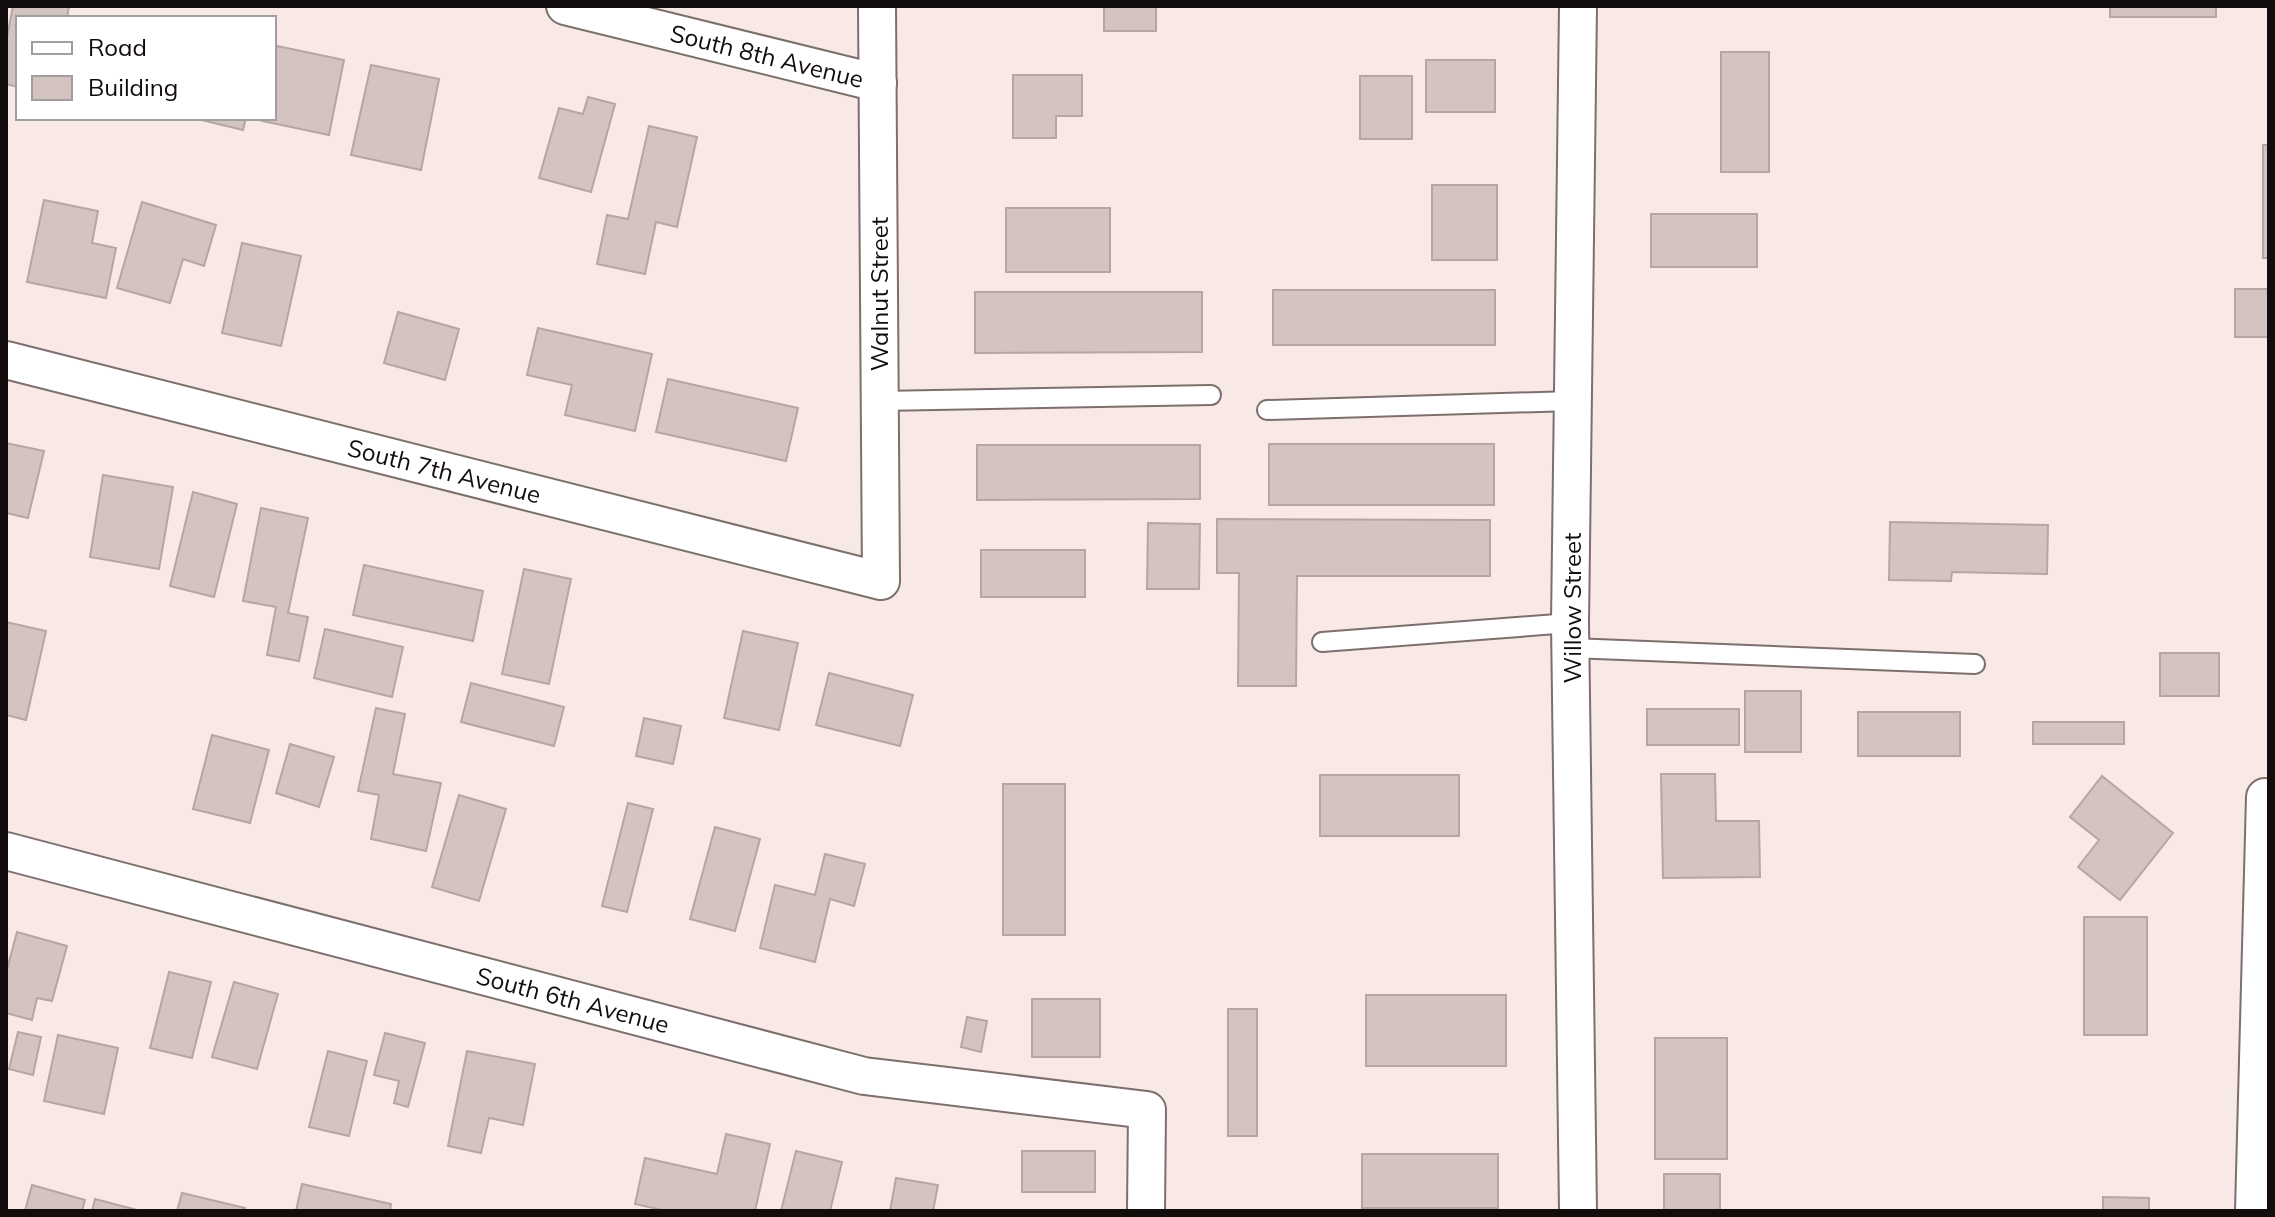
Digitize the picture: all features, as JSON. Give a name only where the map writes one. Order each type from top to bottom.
[{"type":"street","name":"South 8th Avenue","points":[[565,6],[878,83]]},
{"type":"street","name":"Walnut Street","points":[[877,6],[881,581]]},
{"type":"street","name":"Willow Street","points":[[1578,6],[1571,636],[1578,1211]]},
{"type":"street","name":"South 7th Avenue","points":[[6,360],[881,581]]},
{"type":"street","points":[[2254,1211],[2265,797]]},
{"type":"street","name":"South 6th Avenue","points":[[6,851],[864,1076],[1147,1110],[1146,1211]]},
{"type":"lane","points":[[880,401],[1211,395]]},
{"type":"lane","points":[[1267,410],[1572,401]]},
{"type":"lane","points":[[1322,642],[1571,636],[1975,664]]},
{"type":"building","points":[[13,6],[69,6],[67,16],[16,16],[16,86],[6,84],[6,42]]},
{"type":"building","points":[[1104,6],[1156,6],[1156,31],[1104,31]]},
{"type":"building","points":[[2110,6],[2216,6],[2216,17],[2110,17]]},
{"type":"building","points":[[277,46],[344,60],[329,135],[262,121],[276,120]]},
{"type":"building","points":[[1721,52],[1769,52],[1769,172],[1721,172]]},
{"type":"building","points":[[1426,60],[1495,60],[1495,112],[1426,112]]},
{"type":"building","points":[[371,65],[439,79],[421,170],[351,155]]},
{"type":"building","points":[[1013,75],[1082,75],[1082,116],[1056,116],[1056,138],[1013,138]]},
{"type":"building","points":[[1360,76],[1412,76],[1412,139],[1360,139]]},
{"type":"building","points":[[588,97],[615,104],[591,192],[539,178],[559,108],[583,114]]},
{"type":"building","points":[[201,120],[246,120],[243,130]]},
{"type":"building","points":[[649,126],[697,137],[677,227],[656,222],[645,274],[597,264],[607,215],[628,219]]},
{"type":"building","points":[[2263,145],[2269,145],[2269,258],[2263,258]]},
{"type":"building","points":[[1432,185],[1497,185],[1497,260],[1432,260]]},
{"type":"building","points":[[44,200],[98,211],[92,243],[116,248],[106,298],[27,282]]},
{"type":"building","points":[[142,202],[216,225],[204,266],[183,259],[170,303],[117,288]]},
{"type":"building","points":[[1006,208],[1110,208],[1110,272],[1006,272]]},
{"type":"building","points":[[1651,214],[1757,214],[1757,267],[1651,267]]},
{"type":"building","points":[[242,243],[301,256],[281,346],[222,333]]},
{"type":"building","points":[[2235,289],[2269,289],[2269,337],[2235,337]]},
{"type":"building","points":[[1273,290],[1495,290],[1495,345],[1273,345]]},
{"type":"building","points":[[975,292],[1202,292],[1202,352],[975,353]]},
{"type":"building","points":[[398,312],[459,329],[445,380],[384,363]]},
{"type":"building","points":[[538,328],[652,354],[635,431],[565,415],[572,385],[527,375]]},
{"type":"building","points":[[668,379],[798,408],[786,461],[656,432]]},
{"type":"building","points":[[6,443],[44,451],[28,518],[6,513]]},
{"type":"building","points":[[1269,444],[1494,444],[1494,505],[1269,505]]},
{"type":"building","points":[[977,445],[1200,445],[1200,499],[977,500]]},
{"type":"building","points":[[103,475],[173,487],[159,569],[90,557]]},
{"type":"building","points":[[193,492],[237,504],[214,597],[170,586]]},
{"type":"building","points":[[261,508],[308,518],[288,613],[308,617],[299,661],[267,655],[276,607],[243,601]]},
{"type":"building","points":[[1217,519],[1490,520],[1490,576],[1297,576],[1296,686],[1238,686],[1239,573],[1217,573]]},
{"type":"building","points":[[1890,522],[2048,525],[2047,574],[1952,572],[1951,581],[1889,580]]},
{"type":"building","points":[[1148,523],[1200,524],[1199,589],[1147,589]]},
{"type":"building","points":[[981,550],[1085,550],[1085,597],[981,597]]},
{"type":"building","points":[[364,565],[483,591],[473,641],[353,615]]},
{"type":"building","points":[[524,569],[571,579],[549,684],[502,674]]},
{"type":"building","points":[[6,622],[46,631],[26,720],[6,715]]},
{"type":"building","points":[[325,629],[403,647],[392,697],[314,678]]},
{"type":"building","points":[[743,631],[798,643],[779,730],[724,718]]},
{"type":"building","points":[[2160,653],[2219,653],[2219,696],[2160,696]]},
{"type":"building","points":[[829,673],[913,695],[900,746],[816,725]]},
{"type":"building","points":[[471,683],[564,707],[554,746],[461,722]]},
{"type":"building","points":[[1745,691],[1801,691],[1801,752],[1745,752]]},
{"type":"building","points":[[376,708],[405,714],[393,774],[441,783],[426,851],[371,839],[379,795],[358,791]]},
{"type":"building","points":[[1647,709],[1739,709],[1739,745],[1647,745]]},
{"type":"building","points":[[1858,712],[1960,712],[1960,756],[1858,756]]},
{"type":"building","points":[[644,718],[681,726],[673,764],[636,756]]},
{"type":"building","points":[[2033,722],[2124,722],[2124,744],[2033,744]]},
{"type":"building","points":[[212,735],[269,750],[250,823],[193,809]]},
{"type":"building","points":[[290,744],[334,757],[319,807],[276,793]]},
{"type":"building","points":[[1661,774],[1715,774],[1716,821],[1759,821],[1760,877],[1663,878]]},
{"type":"building","points":[[1320,775],[1459,775],[1459,836],[1320,836]]},
{"type":"building","points":[[2102,776],[2173,833],[2120,900],[2078,867],[2099,840],[2070,817]]},
{"type":"building","points":[[1003,784],[1065,784],[1065,935],[1003,935]]},
{"type":"building","points":[[459,795],[506,809],[479,901],[432,887]]},
{"type":"building","points":[[628,803],[653,809],[627,912],[602,906]]},
{"type":"building","points":[[715,827],[760,839],[735,931],[690,919]]},
{"type":"building","points":[[825,854],[865,864],[854,906],[830,899],[815,962],[760,948],[775,885],[815,895]]},
{"type":"building","points":[[2084,917],[2147,917],[2147,1035],[2084,1035]]},
{"type":"building","points":[[17,932],[67,946],[52,1001],[37,998],[32,1020],[6,1013],[6,973]]},
{"type":"building","points":[[169,972],[211,982],[192,1058],[150,1048]]},
{"type":"building","points":[[234,982],[278,994],[257,1069],[212,1057]]},
{"type":"building","points":[[1366,995],[1506,995],[1506,1066],[1366,1066]]},
{"type":"building","points":[[1032,999],[1100,999],[1100,1057],[1032,1057]]},
{"type":"building","points":[[1228,1009],[1257,1009],[1257,1136],[1228,1136]]},
{"type":"building","points":[[967,1017],[987,1021],[981,1052],[961,1047]]},
{"type":"building","points":[[18,1032],[41,1037],[33,1075],[9,1069]]},
{"type":"building","points":[[385,1033],[425,1043],[408,1107],[394,1103],[399,1081],[374,1075]]},
{"type":"building","points":[[58,1035],[118,1048],[104,1114],[44,1101]]},
{"type":"building","points":[[1655,1038],[1727,1038],[1727,1159],[1655,1159]]},
{"type":"building","points":[[328,1051],[367,1061],[349,1136],[309,1127]]},
{"type":"building","points":[[467,1051],[535,1064],[523,1125],[489,1118],[481,1153],[448,1146]]},
{"type":"building","points":[[726,1134],[770,1144],[755,1211],[667,1211],[635,1204],[645,1158],[717,1174]]},
{"type":"building","points":[[796,1151],[842,1162],[830,1211],[781,1211]]},
{"type":"building","points":[[1022,1151],[1095,1151],[1095,1192],[1022,1192]]},
{"type":"building","points":[[1362,1154],[1498,1154],[1498,1208],[1362,1208]]},
{"type":"building","points":[[1664,1174],[1720,1174],[1720,1211],[1664,1211]]},
{"type":"building","points":[[896,1178],[938,1185],[933,1211],[890,1211]]},
{"type":"building","points":[[302,1184],[391,1204],[390,1211],[296,1211]]},
{"type":"building","points":[[32,1185],[85,1200],[82,1211],[25,1211]]},
{"type":"building","points":[[182,1193],[245,1208],[244,1211],[177,1211]]},
{"type":"building","points":[[2103,1197],[2149,1198],[2149,1211],[2103,1211]]},
{"type":"building","points":[[95,1199],[141,1211],[92,1211]]}]
